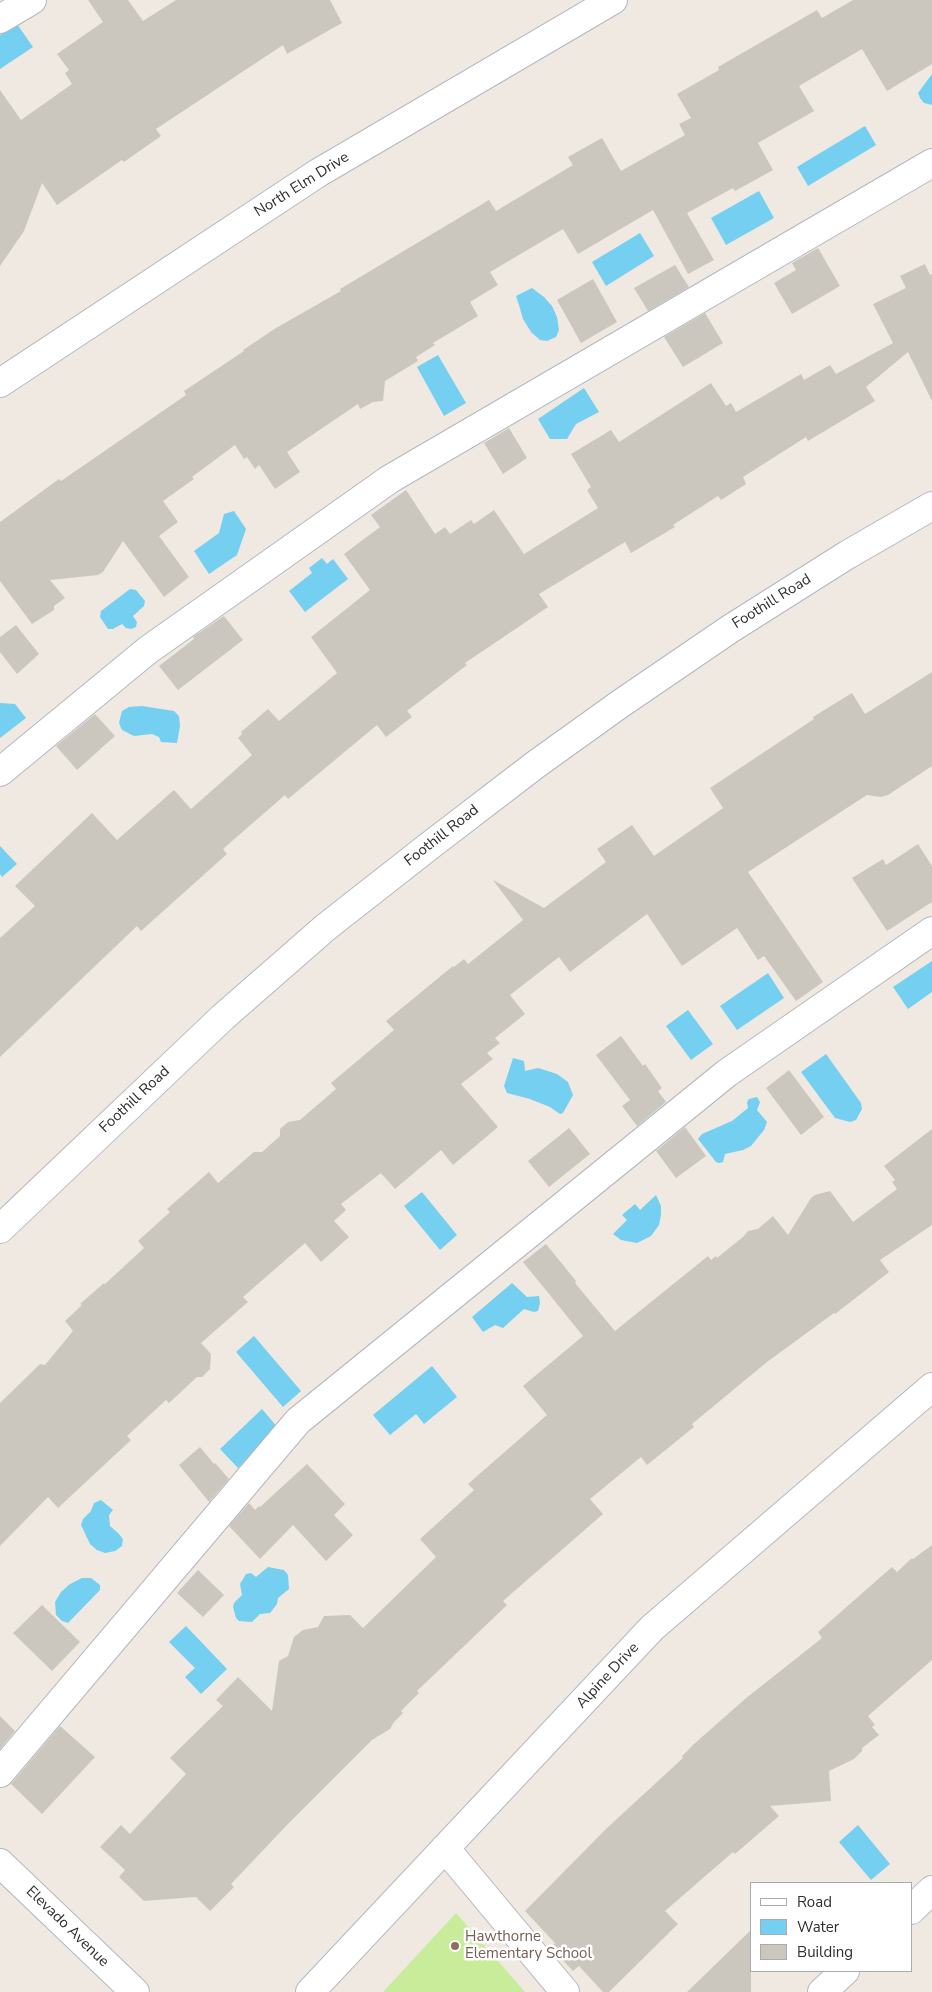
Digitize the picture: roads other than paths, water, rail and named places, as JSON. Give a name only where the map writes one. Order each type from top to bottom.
[{"type":"street","points":[[0,19],[32,0]]},
{"type":"street","name":"North Elm Drive","points":[[0,383],[318,173],[613,0]]},
{"type":"street","points":[[0,772],[148,650],[390,479],[932,163]]},
{"type":"street","name":"Foothill Road","points":[[0,1229],[222,1018],[326,927],[428,846],[574,737],[722,635],[847,555],[932,506]]},
{"type":"street","points":[[0,1774],[298,1421],[727,1073],[932,931]]},
{"type":"street","name":"Alpine Drive","points":[[310,1992],[652,1628],[932,1386]]},
{"type":"street","points":[[445,1848],[565,1992]]},
{"type":"street","name":"Elevado Avenue","points":[[0,1863],[135,1992]]},
{"type":"street","points":[[912,1909],[932,1890]]},
{"type":"street","points":[[822,1992],[844,1972]]},
{"type":"water","points":[[17,24],[33,47],[0,69],[0,35]]},
{"type":"water","points":[[932,74],[932,105],[924,103],[918,93]]},
{"type":"water","points":[[865,126],[876,145],[808,186],[797,167]]},
{"type":"water","points":[[759,191],[774,218],[726,245],[711,218]]},
{"type":"water","points":[[640,233],[654,256],[606,286],[592,262]]},
{"type":"water","points":[[532,288],[552,306],[557,317],[559,330],[556,337],[547,341],[540,340],[531,332],[523,319],[516,296]]},
{"type":"water","points":[[438,355],[466,403],[444,416],[417,367]]},
{"type":"water","points":[[584,388],[599,412],[576,424],[567,439],[550,439],[538,419]]},
{"type":"water","points":[[234,511],[246,529],[237,555],[209,574],[194,551],[219,533],[224,514]]},
{"type":"water","points":[[322,558],[327,564],[333,559],[348,579],[305,612],[289,591],[312,573],[309,568]]},
{"type":"water","points":[[130,589],[136,590],[145,601],[144,606],[133,616],[137,622],[136,627],[126,628],[122,624],[113,629],[108,629],[100,617],[101,611]]},
{"type":"water","points":[[0,703],[15,704],[26,718],[0,738]]},
{"type":"water","points":[[142,706],[174,711],[179,716],[180,726],[177,743],[161,742],[159,737],[152,734],[134,736],[122,730],[119,723],[122,711],[129,707]]},
{"type":"water","points":[[0,846],[17,864],[2,877],[0,874]]},
{"type":"water","points":[[932,961],[932,992],[908,1009],[893,987]]},
{"type":"water","points":[[768,973],[784,998],[737,1030],[720,1006]]},
{"type":"water","points":[[688,1010],[713,1044],[691,1060],[666,1026]]},
{"type":"water","points":[[826,1054],[861,1103],[862,1109],[856,1120],[850,1122],[835,1118],[801,1072]]},
{"type":"water","points":[[513,1058],[524,1061],[525,1071],[538,1068],[557,1074],[568,1082],[573,1095],[563,1113],[560,1114],[550,1107],[530,1099],[507,1093],[504,1086]]},
{"type":"water","points":[[757,1097],[760,1102],[757,1110],[767,1122],[764,1130],[751,1146],[725,1154],[723,1162],[716,1162],[698,1139],[702,1134],[732,1121],[748,1108],[747,1102],[749,1099]]},
{"type":"water","points":[[422,1192],[457,1235],[440,1250],[404,1206]]},
{"type":"water","points":[[656,1195],[661,1206],[661,1215],[659,1225],[651,1236],[637,1243],[621,1240],[613,1234],[627,1220],[622,1215],[635,1204],[640,1210]]},
{"type":"water","points":[[512,1283],[527,1297],[539,1296],[538,1311],[534,1312],[524,1309],[503,1328],[495,1325],[483,1332],[472,1317]]},
{"type":"water","points":[[254,1336],[301,1391],[283,1407],[236,1352]]},
{"type":"water","points":[[432,1366],[457,1397],[424,1424],[416,1414],[390,1435],[373,1415]]},
{"type":"water","points":[[262,1409],[279,1429],[238,1468],[220,1449]]},
{"type":"water","points":[[101,1500],[113,1510],[109,1515],[110,1526],[123,1539],[122,1546],[115,1551],[105,1553],[97,1550],[90,1544],[81,1525],[94,1503]]},
{"type":"water","points":[[268,1567],[284,1570],[288,1575],[289,1589],[278,1598],[277,1604],[270,1613],[260,1614],[252,1622],[239,1621],[236,1618],[233,1607],[234,1603],[242,1595],[240,1584],[246,1574],[251,1573],[256,1577]]},
{"type":"water","points":[[82,1578],[91,1578],[100,1585],[100,1590],[68,1623],[62,1621],[56,1615],[55,1602],[61,1592],[70,1584]]},
{"type":"water","points":[[186,1626],[227,1669],[201,1694],[185,1677],[195,1668],[169,1642]]},
{"type":"water","points":[[858,1825],[890,1864],[871,1880],[839,1842]]},
{"type":"place","name":"Hawthorne Elementary School","points":[[455,1946]]}]
